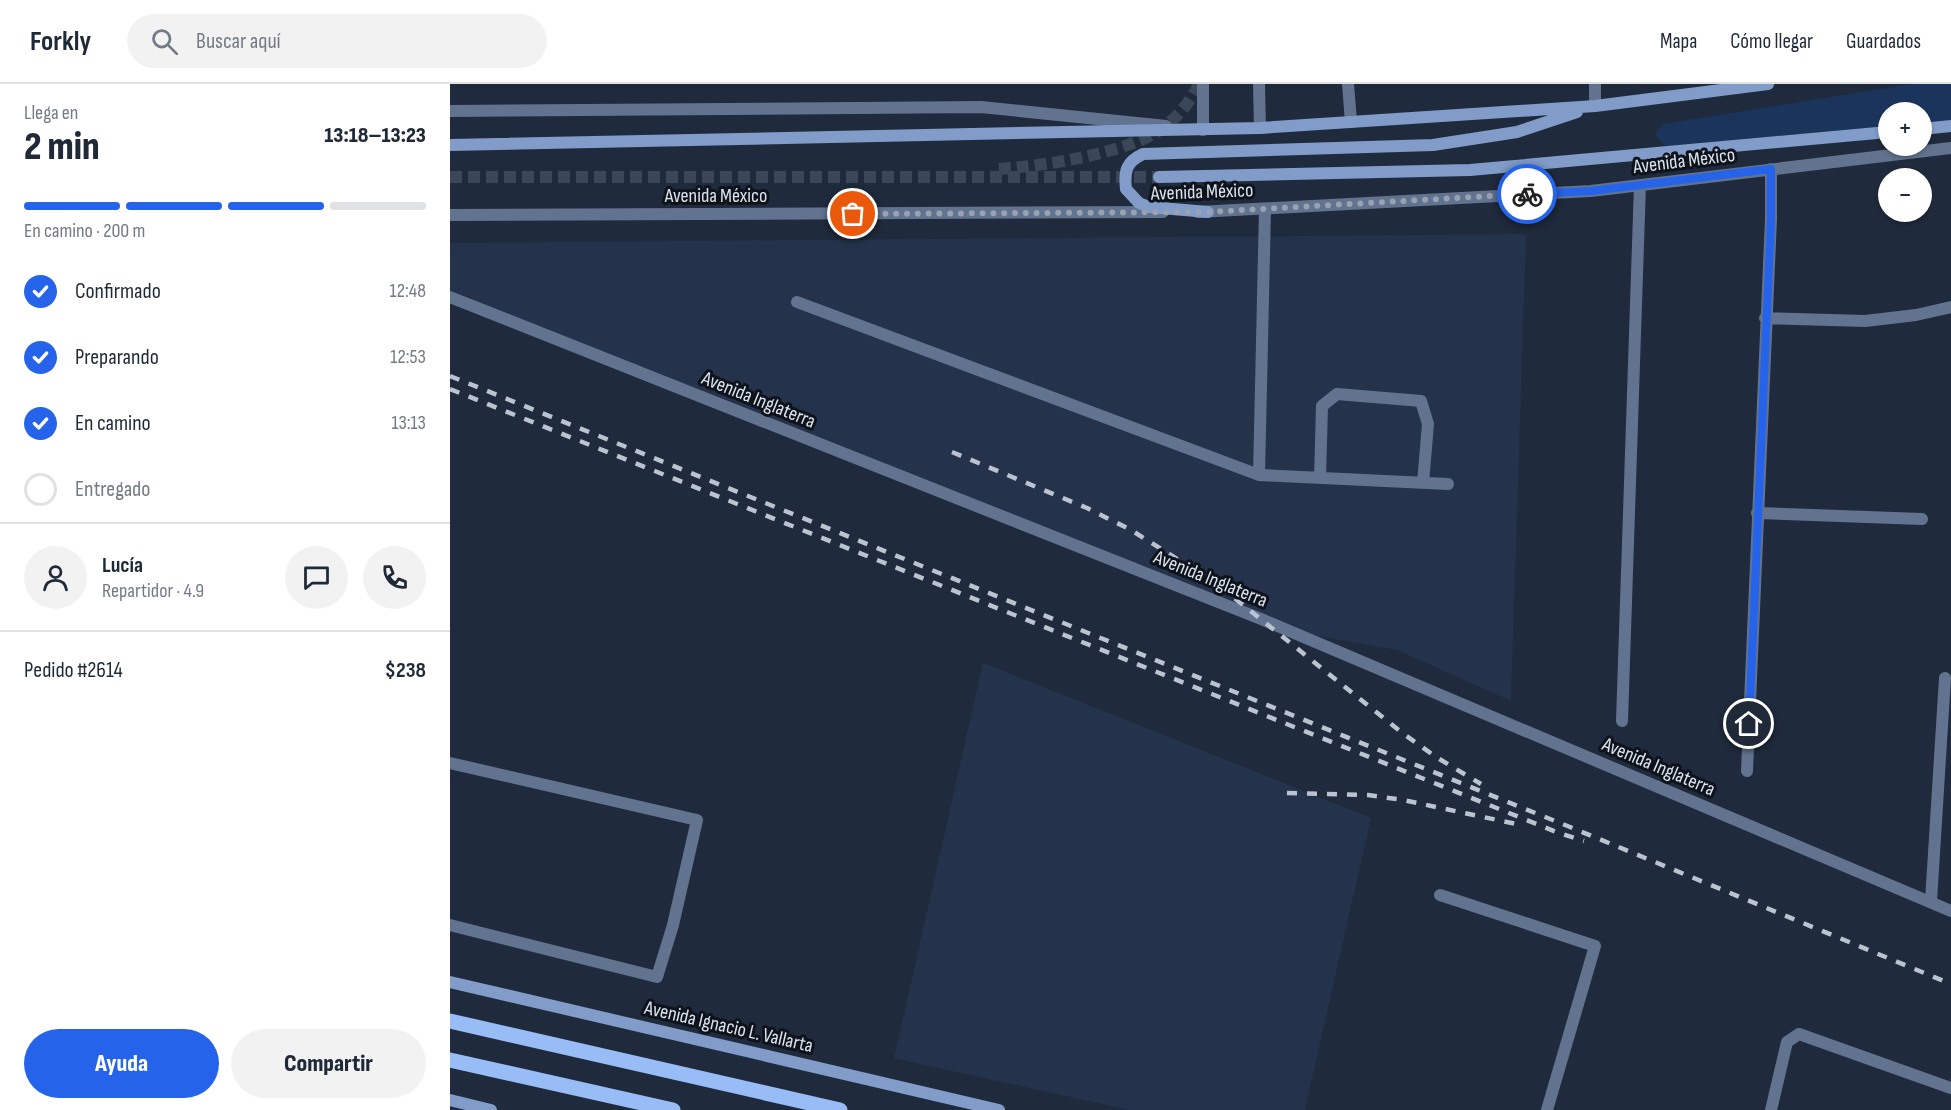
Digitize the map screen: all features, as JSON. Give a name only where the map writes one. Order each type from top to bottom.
[{"type":"main road","points":[[450,145],[1260,128],[1595,106],[1768,84]]},
{"type":"main road","points":[[1208,212],[1149,207],[1138,203],[1126,189],[1127,168],[1134,159],[1143,154],[1433,145],[1517,132],[1595,106]]},
{"type":"main road","points":[[1932,128],[1951,126]]},
{"type":"main road","name":"Avenida México","points":[[1159,177],[1470,171],[1878,133]]},
{"type":"main road","name":"Avenida Ignacio L. Vallarta","points":[[450,982],[999,1110]]},
{"type":"main road","points":[[450,1021],[840,1110]]},
{"type":"main road","points":[[450,1060],[673,1110]]},
{"type":"main road","points":[[450,1101],[491,1110]]},
{"type":"street","points":[[450,111],[981,107],[1203,130],[1203,84]]},
{"type":"street","points":[[1259,84],[1260,128]]},
{"type":"street","points":[[1348,84],[1351,122]]},
{"type":"street","points":[[1595,84],[1595,106]]},
{"type":"street","name":"Avenida México","points":[[450,215],[1208,212],[1591,191],[1951,148]]},
{"type":"street","points":[[1747,771],[1771,219],[1771,169]]},
{"type":"street","points":[[1622,721],[1640,185]]},
{"type":"street","points":[[1259,475],[1265,209]]},
{"type":"street","name":"Avenida Inglaterra","points":[[450,297],[1261,619],[1951,910]]},
{"type":"street","points":[[797,302],[1259,475],[1448,484]]},
{"type":"street","points":[[1766,318],[1865,321],[1916,315],[1951,306]]},
{"type":"street","points":[[1320,478],[1322,406],[1337,394],[1421,401],[1428,424],[1423,483]]},
{"type":"street","points":[[1757,513],[1922,519]]},
{"type":"street","points":[[1931,901],[1944,678]]},
{"type":"street","points":[[450,763],[697,820],[673,925],[657,977],[450,925]]},
{"type":"street","points":[[1440,895],[1595,946],[1547,1110]]},
{"type":"street","points":[[1771,1110],[1787,1042],[1799,1034],[1951,1088]]},
{"type":"shaded area","points":[[1911,84],[1951,84],[1951,120],[1932,122],[1932,102],[1878,102],[1878,127],[1665,146],[1655,134],[1663,124]]},
{"type":"shaded area","points":[[1526,234],[1511,701],[1397,650],[1294,632],[450,290],[450,243]]},
{"type":"shaded area","points":[[983,663],[1371,818],[1305,1110],[1129,1110],[894,1058]]},
{"type":"tunnel","points":[[999,169],[1063,161],[1133,143],[1153,134],[1173,120],[1190,100],[1199,84]]},
{"type":"tunnel","points":[[450,177],[1159,177]]},
{"type":"railway","points":[[450,376],[1570,827],[1951,984]]},
{"type":"railway","points":[[450,389],[1559,833],[1584,841]]},
{"type":"railway","points":[[952,452],[1087,508],[1131,530],[1217,584],[1401,732],[1436,757],[1481,784]]},
{"type":"railway","points":[[1287,793],[1368,795],[1403,800],[1521,825]]},
{"type":"way so far","points":[[853,214],[1208,212],[1527,194]]},
{"type":"route","points":[[1527,194],[1591,191],[1771,169],[1771,219],[1749,724]]}]
